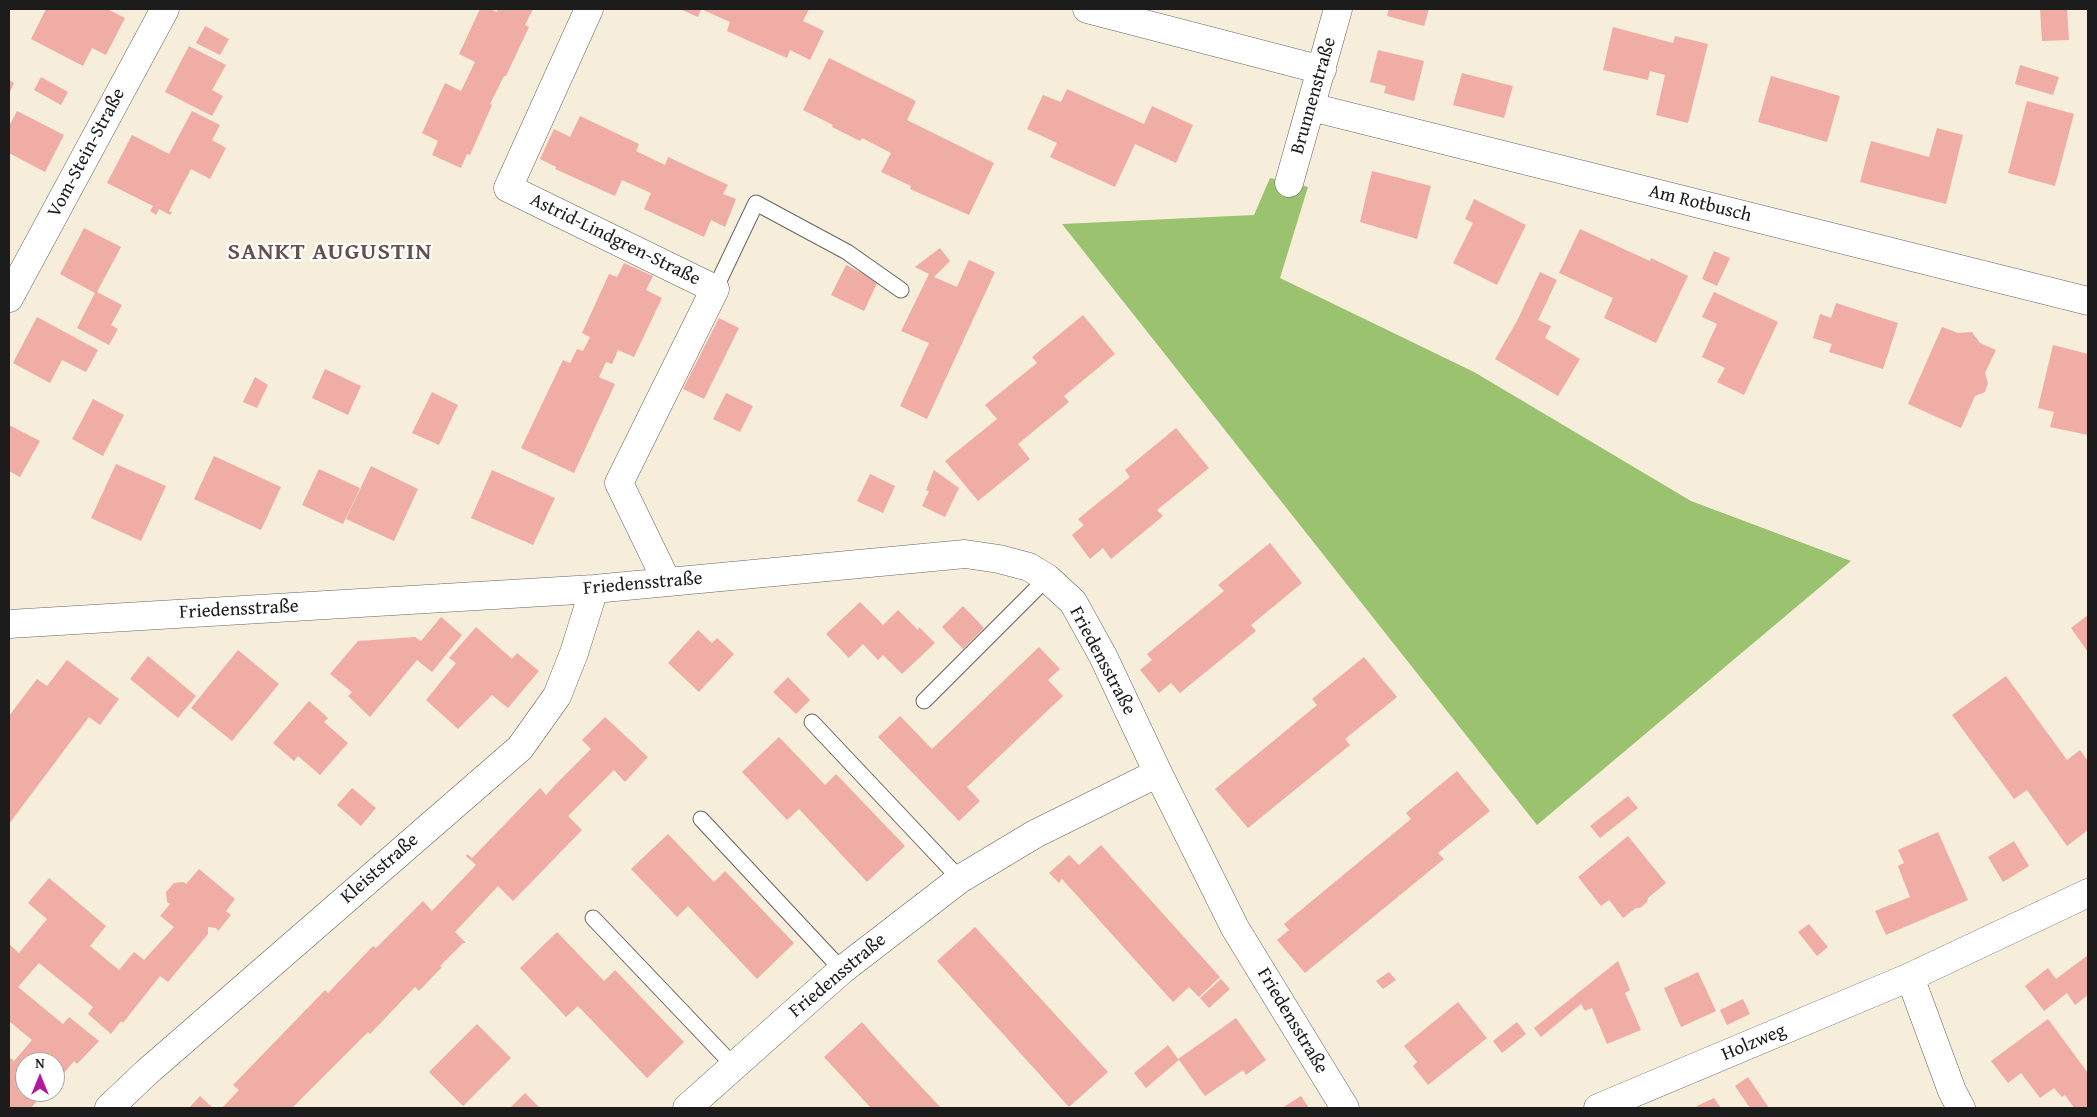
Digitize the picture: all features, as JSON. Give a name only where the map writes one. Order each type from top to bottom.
[{"type":"street","name":"Vom-Stein-Straße","points":[[9,298],[164,9]]},
{"type":"street","name":"Astrid-Lindgren-Straße","points":[[589,9],[508,188],[715,289],[619,483],[667,582]]},
{"type":"street","points":[[1087,9],[1322,70]]},
{"type":"street","name":"Brunnenstraße","points":[[1289,183],[1312,107],[1338,9]]},
{"type":"street","name":"Am Rotbusch","points":[[1312,107],[2088,301]]},
{"type":"street","name":"Friedensstraße","points":[[9,624],[594,589],[965,554],[998,558],[1029,567],[1047,578],[1073,602],[1103,656],[1158,773],[1235,928],[1345,1108]]},
{"type":"street","name":"Kleiststraße","points":[[109,1108],[154,1066],[520,748],[557,696],[574,653],[594,589]]},
{"type":"street","name":"Friedensstraße","points":[[687,1108],[733,1065],[842,970],[960,879],[1035,834],[1158,773]]},
{"type":"street","name":"Holzweg","points":[[1598,1108],[1910,978],[2088,893]]},
{"type":"street","points":[[1910,978],[1952,1091],[1961,1108]]},
{"type":"lane","points":[[715,289],[756,204],[847,252],[901,290]]},
{"type":"lane","points":[[924,700],[1047,578]]},
{"type":"lane","points":[[812,722],[960,879]]},
{"type":"lane","points":[[701,819],[842,970]]},
{"type":"lane","points":[[593,918],[733,1065]]},
{"type":"green space","points":[[1270,178],[1308,187],[1280,278],[1474,372],[1691,501],[1851,561],[1537,825],[1062,224],[1254,215]]},
{"type":"building","points":[[46,9],[107,9],[125,18],[106,55],[92,48],[83,66],[31,39]]},
{"type":"building","points":[[480,9],[490,9],[497,12],[498,9],[533,9],[525,25],[529,27],[506,76],[504,76],[490,104],[492,105],[470,155],[467,154],[461,168],[432,155],[438,141],[422,133],[445,83],[461,91],[475,62],[459,54]]},
{"type":"building","points":[[680,9],[701,9],[698,17]]},
{"type":"building","points":[[701,9],[809,9],[803,21],[824,31],[810,60],[790,50],[787,58],[727,31],[730,22]]},
{"type":"building","points":[[1389,9],[1429,9],[1424,26],[1387,16]]},
{"type":"building","points":[[2040,9],[2067,9],[2069,40],[2042,41]]},
{"type":"building","points":[[205,26],[229,39],[220,55],[196,43]]},
{"type":"building","points":[[1613,27],[1673,43],[1675,36],[1708,44],[1688,123],[1656,115],[1665,75],[1650,71],[1648,80],[1603,70]]},
{"type":"building","points":[[189,46],[226,65],[212,90],[223,96],[212,116],[165,92]]},
{"type":"building","points":[[1378,50],[1424,61],[1414,101],[1384,93],[1386,86],[1370,82]]},
{"type":"building","points":[[829,58],[916,101],[907,120],[994,163],[969,215],[910,189],[911,186],[881,172],[891,153],[862,138],[860,141],[803,110]]},
{"type":"building","points":[[2020,65],[2059,77],[2053,95],[2015,84]]},
{"type":"building","points":[[1462,73],[1513,86],[1504,118],[1453,105]]},
{"type":"building","points":[[1771,76],[1840,96],[1827,142],[1758,122]]},
{"type":"building","points":[[41,77],[68,92],[61,105],[34,90]]},
{"type":"building","points":[[9,80],[14,83],[9,94]]},
{"type":"building","points":[[1067,89],[1144,124],[1152,106],[1193,125],[1176,163],[1135,144],[1115,187],[1050,157],[1057,143],[1027,129],[1043,95],[1061,102]]},
{"type":"building","points":[[2027,101],[2074,114],[2055,186],[2008,173]]},
{"type":"building","points":[[17,111],[64,135],[45,172],[9,153],[9,126]]},
{"type":"building","points":[[192,111],[220,125],[212,140],[226,148],[210,179],[191,169],[169,211],[172,212],[170,215],[159,209],[156,215],[150,211],[153,206],[107,183],[132,135],[169,154]]},
{"type":"building","points":[[580,116],[639,144],[636,151],[665,165],[668,157],[728,185],[723,194],[736,199],[725,227],[711,220],[704,237],[644,209],[651,193],[622,180],[615,196],[555,169],[556,167],[540,159],[554,129],[570,137]]},
{"type":"building","points":[[1937,128],[1963,135],[1946,204],[1860,182],[1871,141],[1929,157]]},
{"type":"building","points":[[1372,171],[1431,186],[1417,239],[1360,222]]},
{"type":"building","points":[[1474,199],[1526,225],[1497,285],[1453,263],[1473,223],[1465,219]]},
{"type":"building","points":[[84,228],[121,247],[97,292],[122,305],[111,325],[118,329],[109,345],[77,328],[95,293],[60,274]]},
{"type":"building","points":[[1580,229],[1650,261],[1651,258],[1688,276],[1656,343],[1604,318],[1613,298],[1559,273]]},
{"type":"building","points":[[940,248],[950,261],[934,277],[957,287],[969,260],[995,272],[927,419],[900,406],[929,343],[901,331],[929,274],[915,267]]},
{"type":"building","points":[[1714,251],[1730,258],[1717,286],[1702,279]]},
{"type":"building","points":[[624,263],[653,276],[646,290],[662,298],[634,357],[618,350],[612,364],[606,362],[599,377],[615,384],[574,473],[521,448],[563,360],[570,363],[577,349],[583,351],[590,337],[582,333],[609,274],[617,277]]},
{"type":"building","points":[[846,265],[878,281],[864,311],[831,295]]},
{"type":"building","points":[[1540,272],[1557,280],[1538,320],[1551,326],[1545,338],[1580,359],[1558,396],[1495,359],[1517,321]]},
{"type":"building","points":[[1714,292],[1778,322],[1744,395],[1717,382],[1725,368],[1702,357],[1717,324],[1702,317]]},
{"type":"building","points":[[1836,303],[1898,323],[1883,369],[1829,352],[1832,344],[1813,338],[1820,314],[1831,318]]},
{"type":"building","points":[[1083,315],[1115,354],[1064,396],[1069,402],[1018,444],[1030,459],[978,501],[945,461],[997,419],[985,405],[1037,363],[1032,357]]},
{"type":"building","points":[[37,317],[98,350],[86,372],[62,360],[50,383],[13,363]]},
{"type":"building","points":[[719,318],[739,328],[704,399],[683,389]]},
{"type":"building","points":[[1942,327],[1958,333],[1972,332],[1980,343],[1996,350],[1985,373],[1988,383],[1985,392],[1975,396],[1961,428],[1908,404]]},
{"type":"building","points":[[2053,345],[2088,354],[2088,435],[2050,427],[2054,412],[2038,408]]},
{"type":"building","points":[[325,369],[361,386],[348,415],[312,398]]},
{"type":"building","points":[[255,377],[268,385],[257,408],[243,402]]},
{"type":"building","points":[[432,392],[458,405],[439,445],[412,433]]},
{"type":"building","points":[[726,393],[753,406],[740,432],[713,419]]},
{"type":"building","points":[[93,399],[124,415],[103,456],[72,439]]},
{"type":"building","points":[[9,425],[40,441],[20,477],[9,471]]},
{"type":"building","points":[[1176,428],[1209,468],[1157,510],[1163,516],[1111,559],[1103,548],[1090,559],[1072,535],[1084,525],[1078,519],[1130,477],[1125,470]]},
{"type":"building","points":[[214,456],[281,487],[261,530],[194,499]]},
{"type":"building","points":[[116,464],[166,486],[141,541],[91,518]]},
{"type":"building","points":[[371,466],[418,489],[394,541],[346,519]]},
{"type":"building","points":[[319,469],[360,488],[343,524],[302,505]]},
{"type":"building","points":[[492,470],[555,498],[533,545],[471,518]]},
{"type":"building","points":[[934,470],[959,488],[945,517],[922,506],[929,491],[926,490]]},
{"type":"building","points":[[870,474],[895,486],[883,513],[857,501]]},
{"type":"building","points":[[1270,543],[1302,583],[1251,625],[1256,631],[1180,693],[1171,683],[1159,693],[1140,670],[1152,660],[1147,654],[1224,591],[1218,585]]},
{"type":"building","points":[[860,602],[883,625],[898,610],[918,630],[919,627],[935,643],[902,674],[883,655],[878,660],[863,644],[849,658],[826,634]]},
{"type":"building","points":[[963,606],[984,628],[963,649],[942,627]]},
{"type":"building","points":[[2088,615],[2088,652],[2071,628]]},
{"type":"building","points":[[441,617],[462,635],[432,672],[417,660],[370,717],[348,696],[352,692],[330,674],[358,641],[415,637],[421,641]]},
{"type":"building","points":[[476,627],[512,659],[517,653],[539,671],[508,708],[492,695],[458,729],[426,700],[456,663],[449,658]]},
{"type":"building","points":[[698,630],[712,643],[717,638],[734,654],[699,692],[668,663]]},
{"type":"building","points":[[1039,647],[1060,669],[1048,680],[1063,696],[967,787],[980,801],[959,821],[878,737],[900,716],[932,749]]},
{"type":"building","points":[[238,650],[279,684],[232,741],[191,708]]},
{"type":"building","points":[[148,656],[196,696],[178,718],[130,679]]},
{"type":"building","points":[[1364,657],[1397,697],[1345,739],[1350,745],[1248,828],[1215,789],[1317,705],[1312,699]]},
{"type":"building","points":[[67,660],[119,699],[100,725],[89,717],[9,824],[9,716],[37,679],[47,686]]},
{"type":"building","points":[[2006,676],[2067,760],[2080,750],[2088,761],[2088,830],[2067,846],[2027,790],[2014,799],[1952,715]]},
{"type":"building","points":[[788,677],[810,700],[796,714],[773,692]]},
{"type":"building","points":[[309,701],[328,718],[324,722],[348,743],[320,775],[298,756],[294,761],[273,743]]},
{"type":"building","points":[[605,717],[648,757],[625,782],[614,770],[568,816],[582,830],[513,901],[498,886],[455,932],[466,943],[463,943],[440,966],[442,967],[419,991],[415,987],[370,1034],[368,1032],[292,1108],[222,1108],[239,1090],[233,1085],[325,990],[328,993],[373,946],[376,948],[423,901],[432,911],[476,865],[466,856],[467,854],[472,858],[540,788],[546,795],[591,749],[582,740]]},
{"type":"building","points":[[779,737],[825,785],[836,774],[905,846],[867,882],[799,809],[787,820],[742,772]]},
{"type":"building","points":[[1457,771],[1490,811],[1438,853],[1444,859],[1305,973],[1277,940],[1289,930],[1284,924],[1411,819],[1406,813]]},
{"type":"building","points":[[352,788],[376,808],[361,826],[337,805]]},
{"type":"building","points":[[1628,796],[1638,808],[1600,838],[1590,826]]},
{"type":"building","points":[[1938,832],[1968,900],[1886,935],[1875,911],[1910,897],[1898,866],[1904,863],[1898,850]]},
{"type":"building","points":[[668,834],[714,882],[725,871],[794,943],[757,979],[688,906],[677,917],[631,869]]},
{"type":"building","points":[[1628,836],[1666,883],[1648,898],[1647,902],[1640,908],[1636,908],[1623,918],[1609,900],[1601,906],[1578,877]]},
{"type":"building","points":[[2014,841],[2029,866],[2003,882],[1988,857]]},
{"type":"building","points":[[1101,845],[1220,977],[1199,997],[1189,987],[1173,1002],[1062,879],[1059,883],[1049,873],[1069,855],[1079,865]]},
{"type":"building","points":[[199,869],[235,899],[226,911],[231,915],[218,931],[216,928],[208,927],[208,934],[168,982],[160,976],[123,1023],[121,1021],[111,1034],[88,1014],[93,1007],[39,963],[18,987],[63,1024],[69,1017],[99,1041],[77,1064],[74,1061],[65,1072],[65,1052],[22,1052],[32,1040],[10,1022],[9,1024],[9,944],[19,953],[47,919],[28,903],[49,878],[106,926],[90,946],[119,970],[134,952],[144,960],[174,927],[160,916],[170,904],[167,902],[166,892],[174,883],[183,882],[186,884]]},
{"type":"building","points":[[1809,924],[1828,947],[1817,956],[1798,932]]},
{"type":"building","points":[[975,927],[1108,1072],[1069,1107],[937,961]]},
{"type":"building","points":[[557,932],[604,981],[615,970],[684,1042],[647,1078],[578,1006],[566,1017],[520,968]]},
{"type":"building","points":[[2088,955],[2088,995],[2075,1005],[2067,993],[2044,1011],[2025,986],[2048,968],[2056,979]]},
{"type":"building","points":[[1618,961],[1630,990],[1625,993],[1641,1030],[1607,1044],[1592,1008],[1585,1011],[1581,1004],[1541,1037],[1534,1028]]},
{"type":"building","points":[[1389,972],[1396,980],[1383,989],[1376,981]]},
{"type":"building","points":[[1698,972],[1716,1011],[1681,1027],[1664,988]]},
{"type":"building","points":[[1221,979],[1230,989],[1209,1008],[1200,998]]},
{"type":"building","points":[[1743,999],[1750,1014],[1727,1025],[1720,1010]]},
{"type":"building","points":[[1458,1002],[1487,1038],[1428,1085],[1413,1066],[1417,1062],[1404,1046]]},
{"type":"building","points":[[1236,1018],[1266,1060],[1246,1075],[1243,1070],[1205,1096],[1179,1060],[1146,1088],[1134,1073],[1168,1045],[1178,1059]]},
{"type":"building","points":[[2048,1019],[2088,1073],[2088,1108],[2074,1108],[2065,1095],[2062,1097],[2054,1088],[2040,1098],[2021,1073],[2008,1083],[1991,1061]]},
{"type":"building","points":[[862,1022],[941,1108],[871,1108],[824,1057]]},
{"type":"building","points":[[1517,1022],[1526,1034],[1502,1053],[1493,1041]]},
{"type":"building","points":[[477,1024],[511,1058],[463,1106],[429,1072]]},
{"type":"building","points":[[9,1057],[15,1060],[15,1102],[36,1102],[31,1108],[9,1108]]},
{"type":"building","points":[[1748,1077],[1769,1108],[1750,1108],[1735,1086]]},
{"type":"building","points":[[525,1093],[540,1108],[510,1108]]},
{"type":"building","points":[[200,1096],[213,1108],[189,1108]]},
{"type":"building","points":[[1301,1096],[1309,1108],[1282,1108]]},
{"type":"building","points":[[1714,1098],[1721,1108],[1694,1108],[1701,1104]]},
{"type":"district","name":"SANKT AUGUSTIN","points":[[330,253]]}]
